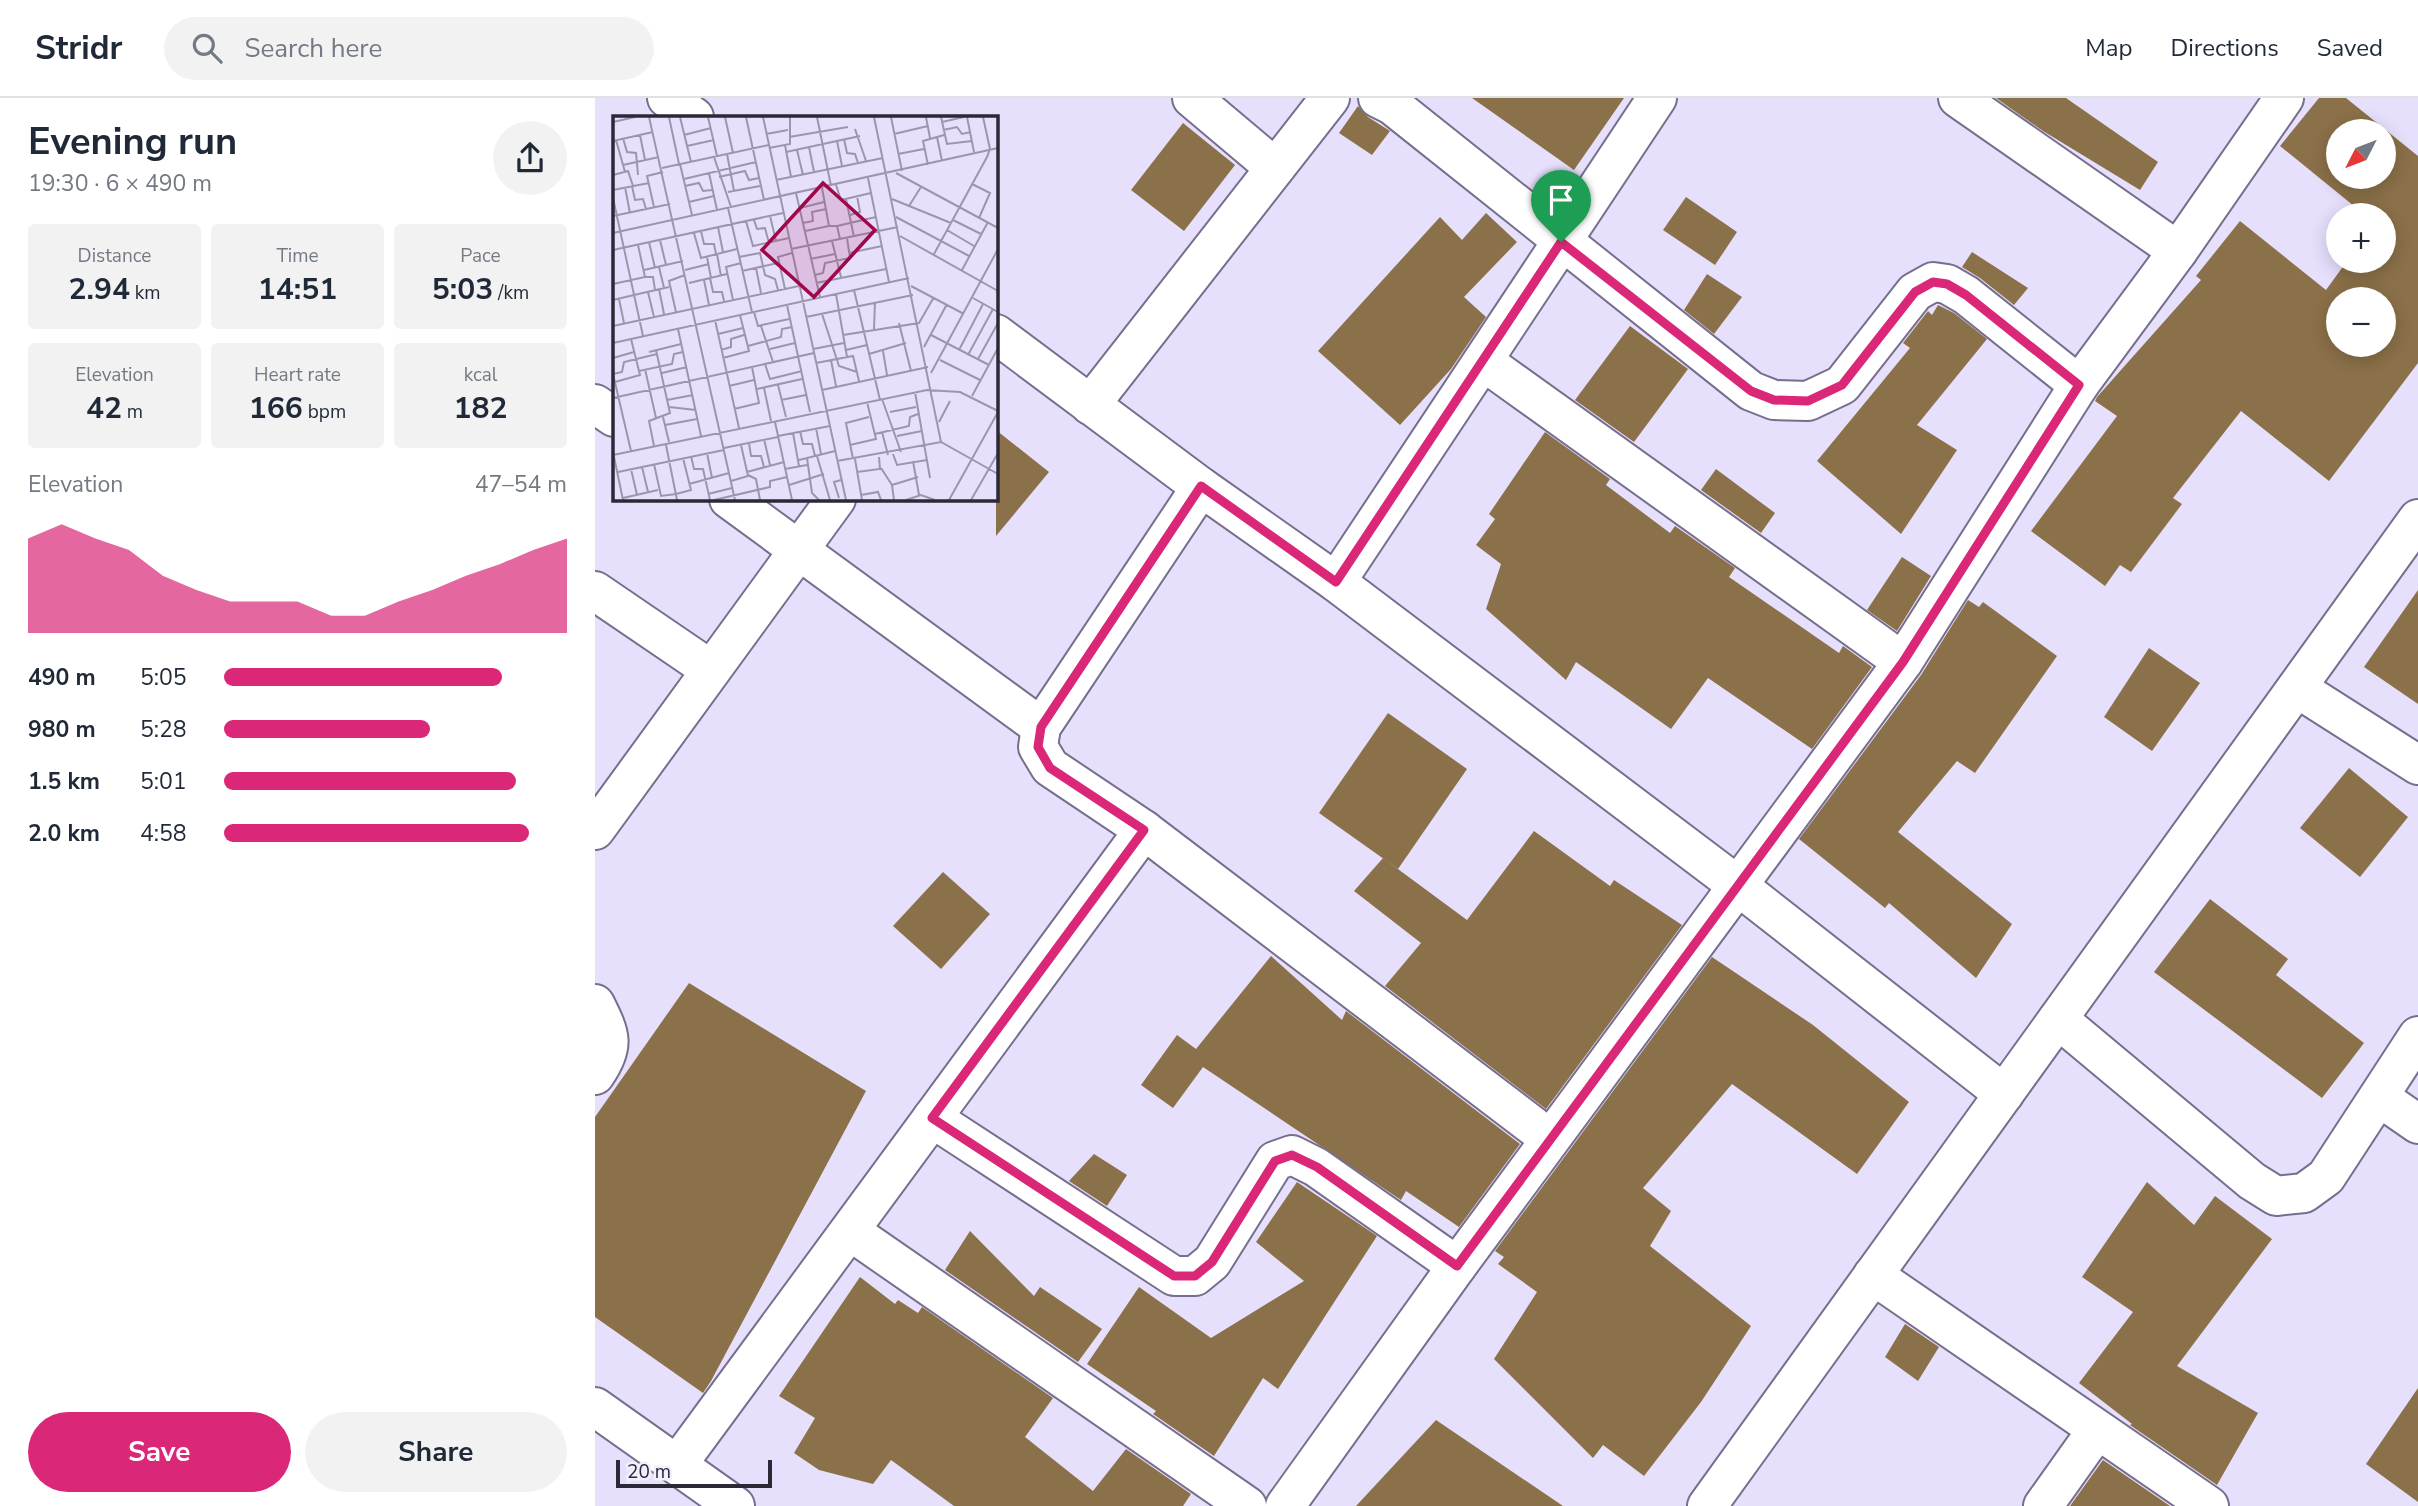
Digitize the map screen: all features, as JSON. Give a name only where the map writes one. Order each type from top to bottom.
[{"type":"street","points":[[667,98],[693,116]]},
{"type":"street","points":[[1192,98],[1275,168]]},
{"type":"street","points":[[1090,405],[1330,98]]},
{"type":"street","points":[[1378,98],[1392,104],[1561,242],[1751,391],[1774,400],[1808,401],[1842,385],[1915,292],[1933,282],[1947,284],[1966,295],[2079,385]]},
{"type":"street","points":[[1336,582],[1657,98]]},
{"type":"street","points":[[1958,98],[2178,251]]},
{"type":"street","points":[[1285,1506],[1457,1266],[1903,662],[2079,385],[2178,251],[2284,98]]},
{"type":"street","points":[[997,335],[1336,582],[1737,885],[2004,1094]]},
{"type":"street","points":[[1483,361],[1903,662]]},
{"type":"street","points":[[595,404],[613,416]]},
{"type":"street","points":[[1201,486],[1041,727],[1038,747],[1050,768],[1144,830],[1551,1139]]},
{"type":"street","points":[[730,500],[1041,727]]},
{"type":"street","points":[[595,830],[835,500]]},
{"type":"street","points":[[1707,1506],[2418,519]]},
{"type":"street","points":[[595,591],[711,670]]},
{"type":"street","points":[[2297,688],[2418,765]]},
{"type":"street","points":[[677,1465],[1144,830]]},
{"type":"street","points":[[595,1004],[609,1032],[607,1058],[595,1075]]},
{"type":"street","points":[[2058,1019],[2252,1181],[2276,1196],[2304,1192],[2326,1177],[2418,1036]]},
{"type":"street","points":[[2379,1097],[2418,1124]]},
{"type":"street","points":[[932,1118],[1174,1276],[1195,1276],[1212,1262],[1275,1161],[1292,1155],[1317,1167],[1457,1266]]},
{"type":"street","points":[[850,1231],[1247,1506]]},
{"type":"street","points":[[1873,1275],[2209,1506]]},
{"type":"street","points":[[595,1407],[735,1506]]},
{"type":"street","points":[[2043,1506],[2097,1430]]},
{"type":"building","points":[[1472,98],[1624,98],[1574,170]]},
{"type":"building","points":[[1996,98],[2066,98],[2158,162],[2140,190],[2043,131]]},
{"type":"building","points":[[2319,98],[2346,98],[2372,119],[2326,119],[2326,183],[2280,146]]},
{"type":"building","points":[[1358,106],[1368,117],[1390,131],[1372,155],[1339,133]]},
{"type":"building","points":[[1183,123],[1235,165],[1184,231],[1131,190]]},
{"type":"building","points":[[2396,138],[2418,156],[2418,363],[2329,481],[2241,411],[2173,498],[2182,504],[2131,572],[2120,565],[2105,586],[2031,531],[2117,416],[2095,401],[2097,397],[2201,280],[2196,276],[2240,221],[2326,290],[2326,357],[2396,357],[2396,287],[2328,287],[2338,273],[2396,273],[2396,203],[2350,203],[2333,189],[2396,189]]},
{"type":"building","points":[[1686,197],[1737,232],[1715,265],[1663,230]]},
{"type":"building","points":[[1486,213],[1517,242],[1464,297],[1486,317],[1451,369],[1400,425],[1318,351],[1440,217],[1462,240]]},
{"type":"building","points":[[1972,252],[2028,288],[2014,305],[1962,267]]},
{"type":"building","points":[[1707,274],[1742,297],[1714,334],[1684,310]]},
{"type":"building","points":[[1938,305],[1954,313],[1987,339],[1917,425],[1957,450],[1901,534],[1817,461],[1910,348],[1903,343],[1928,311],[1932,315]]},
{"type":"building","points":[[1630,326],[1688,369],[1634,442],[1575,400]]},
{"type":"building","points":[[997,431],[1049,472],[996,536],[997,500]]},
{"type":"building","points":[[1545,432],[1610,479],[1606,485],[1670,533],[1675,526],[1735,568],[1729,577],[1839,653],[1843,646],[1872,667],[1812,749],[1708,678],[1671,729],[1576,662],[1566,680],[1486,609],[1501,564],[1476,545],[1495,519],[1489,514]]},
{"type":"building","points":[[1716,469],[1775,513],[1761,533],[1701,490]]},
{"type":"building","points":[[1902,557],[1931,576],[1897,631],[1867,610]]},
{"type":"building","points":[[2418,590],[2418,704],[2364,667]]},
{"type":"building","points":[[1968,600],[1979,607],[1983,602],[2057,656],[1975,773],[1957,761],[1898,832],[2012,924],[1976,978],[1889,903],[1885,908],[1799,839],[1921,675]]},
{"type":"building","points":[[2149,648],[2200,683],[2152,751],[2104,717]]},
{"type":"building","points":[[1388,713],[1467,769],[1398,869],[1319,813]]},
{"type":"building","points":[[2349,768],[2408,817],[2360,877],[2300,828]]},
{"type":"building","points":[[1534,831],[1610,886],[1614,880],[1682,925],[1546,1109],[1385,986],[1421,943],[1354,891],[1383,858],[1467,920]]},
{"type":"building","points":[[943,872],[990,914],[941,969],[893,926]]},
{"type":"building","points":[[2210,899],[2288,959],[2276,975],[2364,1043],[2322,1098],[2154,972]]},
{"type":"building","points":[[1271,956],[1342,1020],[1346,1011],[1520,1144],[1459,1227],[1406,1191],[1401,1200],[1203,1067],[1173,1108],[1141,1085],[1177,1035],[1196,1049]]},
{"type":"building","points":[[1712,957],[1813,1025],[1909,1102],[1857,1174],[1732,1084],[1643,1188],[1671,1211],[1650,1246],[1751,1326],[1701,1402],[1644,1476],[1603,1445],[1593,1458],[1494,1359],[1537,1292],[1498,1264],[1504,1257],[1495,1251]]},
{"type":"building","points":[[689,983],[866,1091],[703,1393],[595,1317],[595,1117]]},
{"type":"building","points":[[1094,1154],[1127,1175],[1107,1206],[1069,1181]]},
{"type":"building","points":[[1297,1182],[1377,1236],[1278,1389],[1263,1378],[1214,1456],[1153,1414],[1156,1411],[1087,1364],[1139,1287],[1211,1338],[1304,1281],[1256,1242]]},
{"type":"building","points":[[2147,1182],[2194,1225],[2215,1196],[2272,1239],[2177,1366],[2258,1413],[2217,1485],[2130,1425],[2132,1424],[2079,1383],[2133,1312],[2082,1277]]},
{"type":"building","points":[[970,1231],[1034,1296],[1040,1287],[1102,1329],[1078,1362],[945,1270]]},
{"type":"building","points":[[860,1277],[895,1304],[898,1300],[918,1313],[922,1307],[1053,1398],[1025,1437],[1093,1491],[1126,1449],[1191,1494],[1183,1506],[954,1506],[891,1460],[873,1484],[819,1470],[794,1453],[815,1418],[779,1396]]},
{"type":"building","points":[[1905,1324],[1939,1347],[1918,1381],[1885,1357]]},
{"type":"building","points":[[2418,1388],[2418,1502],[2366,1464]]},
{"type":"building","points":[[1436,1420],[1563,1506],[1356,1506]]},
{"type":"building","points":[[2103,1460],[2170,1506],[2070,1506]]},
{"type":"route","points":[[1561,242],[1751,391],[1774,400],[1808,401],[1842,385],[1915,292],[1933,282],[1947,284],[1966,295],[2079,385],[1903,662],[1457,1266],[1317,1167],[1292,1155],[1275,1161],[1212,1262],[1195,1276],[1174,1276],[932,1118],[1144,830],[1050,768],[1038,747],[1041,727],[1201,486],[1336,582],[1561,242]]}]
